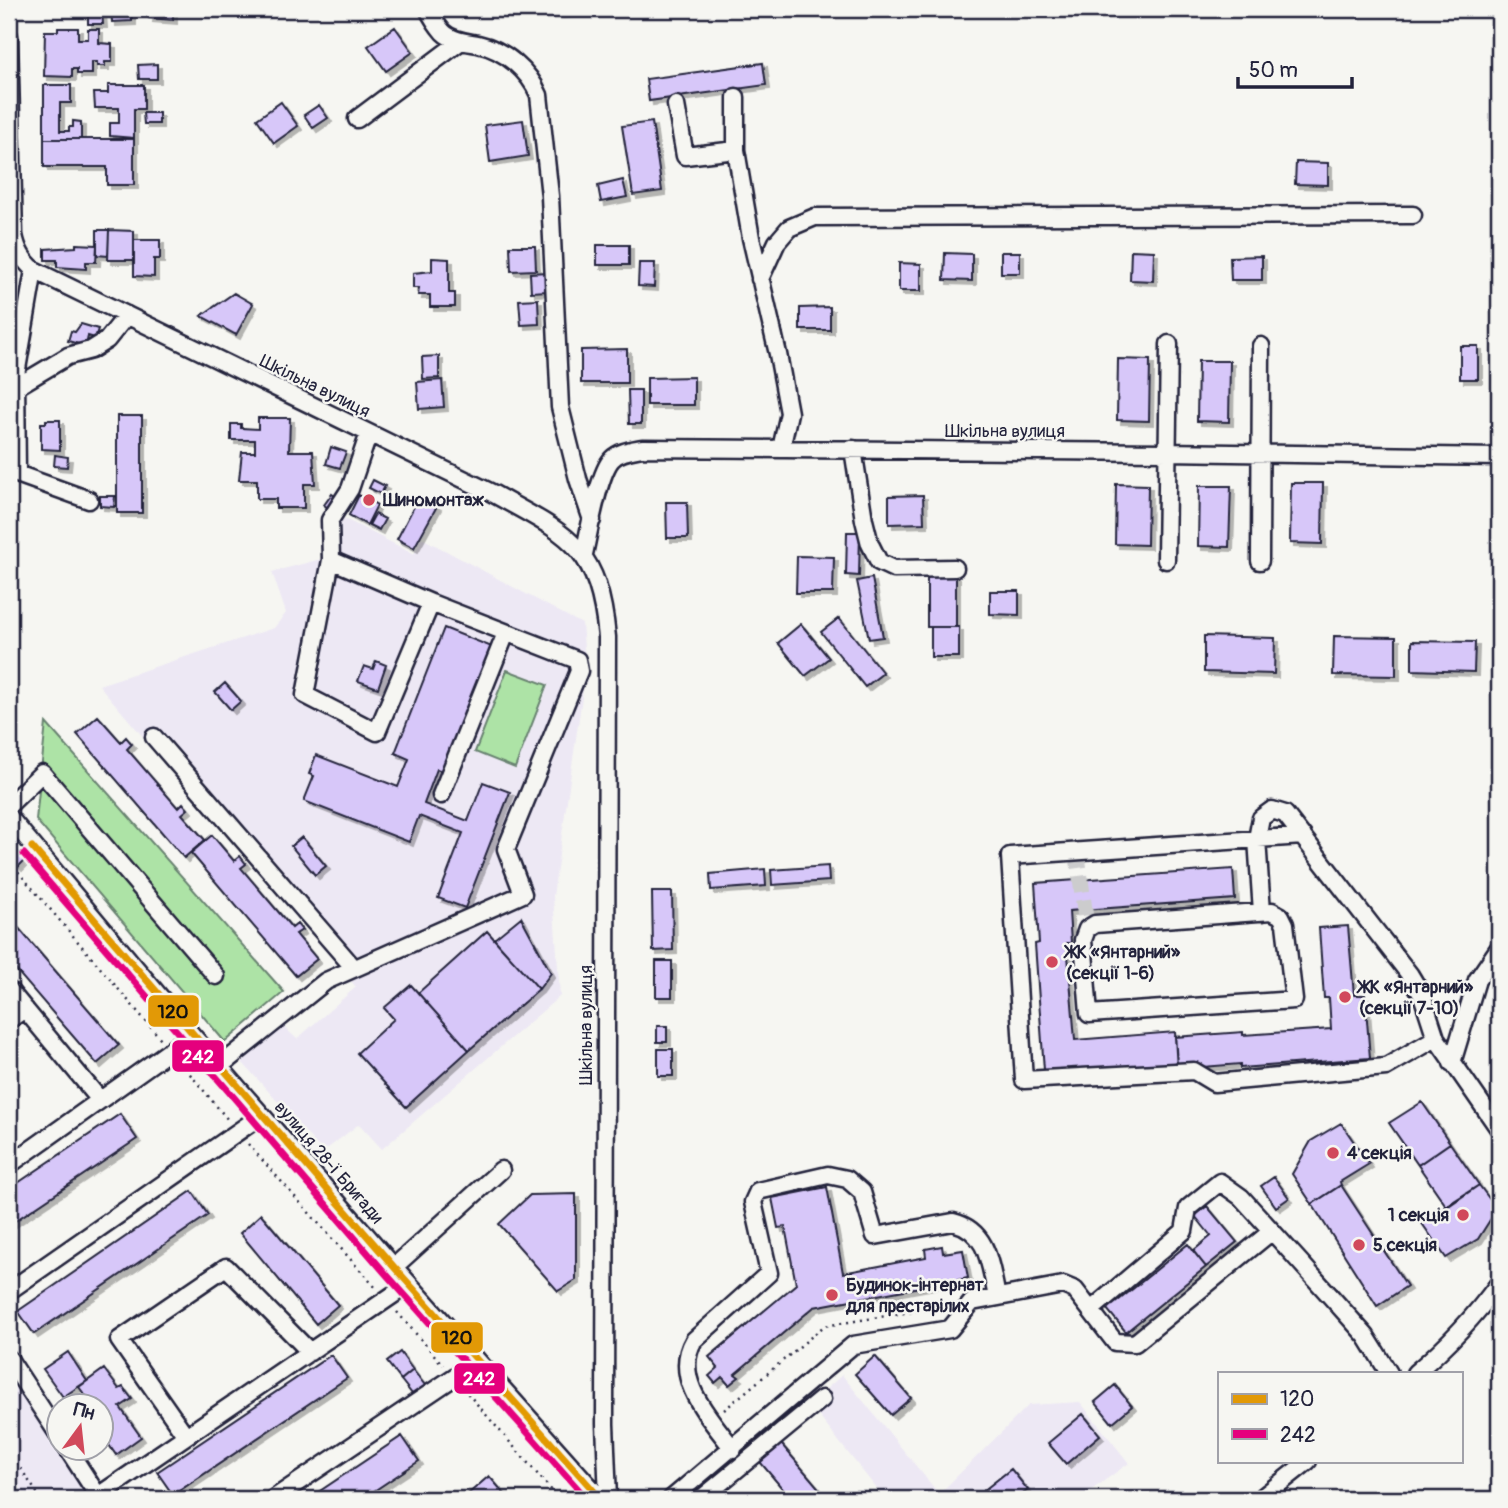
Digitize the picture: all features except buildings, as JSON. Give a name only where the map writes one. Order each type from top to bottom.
[{"type":"street","points":[[428,9],[445,34],[500,53],[523,69],[539,95],[550,196],[560,407],[578,479],[592,520]]},
{"type":"street","points":[[9,36],[10,163],[14,235],[22,266],[16,375],[18,474],[89,500]]},
{"type":"street","points":[[357,119],[461,41]]},
{"type":"street","points":[[736,97],[736,150],[751,238],[789,413],[781,449]]},
{"type":"street","points":[[676,105],[685,156],[736,150]]},
{"type":"street","points":[[760,279],[777,242],[789,228],[815,217],[1413,215]]},
{"type":"street","name":"Шкільна вулиця","points":[[22,266],[492,493],[564,536],[584,554],[596,576],[604,607],[607,637],[605,1424],[608,1499]]},
{"type":"street","points":[[16,387],[68,356],[107,340],[127,315]]},
{"type":"street","points":[[1166,560],[1169,344]]},
{"type":"street","points":[[1260,561],[1261,346]]},
{"type":"street","points":[[369,433],[349,489],[330,520],[331,560],[305,695],[377,732],[430,603]]},
{"type":"street","name":"Шкільна вулиця","points":[[584,554],[604,472],[612,459],[625,451],[642,448],[1499,457]]},
{"type":"street","points":[[853,449],[864,520],[870,544],[879,562],[894,569],[955,568]]},
{"type":"street","points":[[220,1066],[326,981],[523,894],[506,849],[579,671],[578,660],[430,603],[331,560]]},
{"type":"street","points":[[441,794],[506,633]]},
{"type":"street","points":[[154,737],[354,968]]},
{"type":"street","points":[[9,805],[42,774],[216,976]]},
{"type":"street","points":[[1262,912],[1257,839],[1261,818],[1272,810],[1285,814],[1410,975],[1422,995],[1436,1038],[1499,1129]]},
{"type":"street","name":"вулиця 28-ї Бригади","points":[[9,817],[192,1035],[601,1499]]},
{"type":"street","points":[[1303,836],[1010,856],[1024,1080],[1194,1071],[1214,1083],[1386,1067],[1436,1038]]},
{"type":"street","points":[[1272,911],[1281,916],[1285,924],[1294,1000],[1089,1014],[1083,940],[1087,929],[1094,924],[1262,912],[1272,911]]},
{"type":"street","points":[[1452,1063],[1477,980],[1499,948]]},
{"type":"street","points":[[9,989],[100,1100]]},
{"type":"street","points":[[9,1020],[25,1009]]},
{"type":"street","points":[[9,1165],[192,1035]]},
{"type":"street","points":[[9,1291],[262,1115]]},
{"type":"street","points":[[394,1267],[500,1170]]},
{"type":"street","points":[[733,1449],[696,1398],[686,1362],[687,1351],[694,1339],[769,1273],[753,1202],[758,1191],[828,1175],[848,1179],[862,1192],[875,1236],[953,1222],[963,1225],[973,1230],[981,1239],[997,1297]]},
{"type":"street","points":[[1091,1310],[1184,1231],[1188,1208],[1220,1182],[1241,1197],[1366,1336],[1388,1372]]},
{"type":"street","points":[[671,1499],[853,1345],[950,1329],[972,1302],[1063,1284],[1075,1290],[1115,1342],[1135,1343],[1272,1231]]},
{"type":"street","points":[[186,1436],[119,1340],[140,1325],[226,1267],[310,1352]]},
{"type":"street","points":[[1416,1372],[1445,1348],[1476,1315],[1499,1283]]},
{"type":"street","points":[[76,1462],[99,1498],[409,1284]]},
{"type":"street","points":[[9,1359],[46,1416]]},
{"type":"street","points":[[273,1499],[478,1361]]},
{"type":"street","points":[[701,1499],[822,1399]]},
{"type":"street","points":[[1260,1499],[1307,1462]]},
{"type":"path","points":[[9,861],[238,1132],[559,1499]]},
{"type":"path","points":[[9,1451],[41,1499]]},
{"type":"shaded area","points":[[343,518],[414,554],[422,538],[582,624],[586,670],[553,896],[560,996],[382,1149],[359,1124],[323,1152],[242,1062],[284,1027],[297,1039],[356,987],[99,685],[274,628],[286,613],[272,572],[321,559]]},
{"type":"shaded area","points":[[9,1375],[46,1430],[46,1462],[67,1462],[92,1499],[9,1499]]},
{"type":"shaded area","points":[[842,1375],[939,1494],[1029,1405],[1080,1402],[1129,1463],[1079,1499],[885,1499],[809,1404]]},
{"type":"green space","points":[[507,670],[547,685],[515,768],[475,752]]},
{"type":"green space","points":[[46,723],[284,992],[225,1042],[36,820]]},
{"type":"tunnel","points":[[1077,852],[1087,929]]},
{"type":"transit line","name":"120","points":[[32,847],[394,1267],[601,1499]]},
{"type":"transit line","name":"242","points":[[24,854],[386,1274],[587,1499]]},
{"type":"place","name":"Шиномонтаж","points":[[369,500]]},
{"type":"place","name":"ЖК «Янтарний» (секції 1-6)","points":[[1052,962]]},
{"type":"place","name":"ЖК «Янтарний» (секції 7-10)","points":[[1345,997]]},
{"type":"place","name":"4 секція","points":[[1333,1153]]},
{"type":"place","name":"1 секція","points":[[1463,1215]]},
{"type":"place","name":"5 секція","points":[[1359,1245]]},
{"type":"place","name":"Будинок-інтернат для престарілих","points":[[832,1295]]}]
